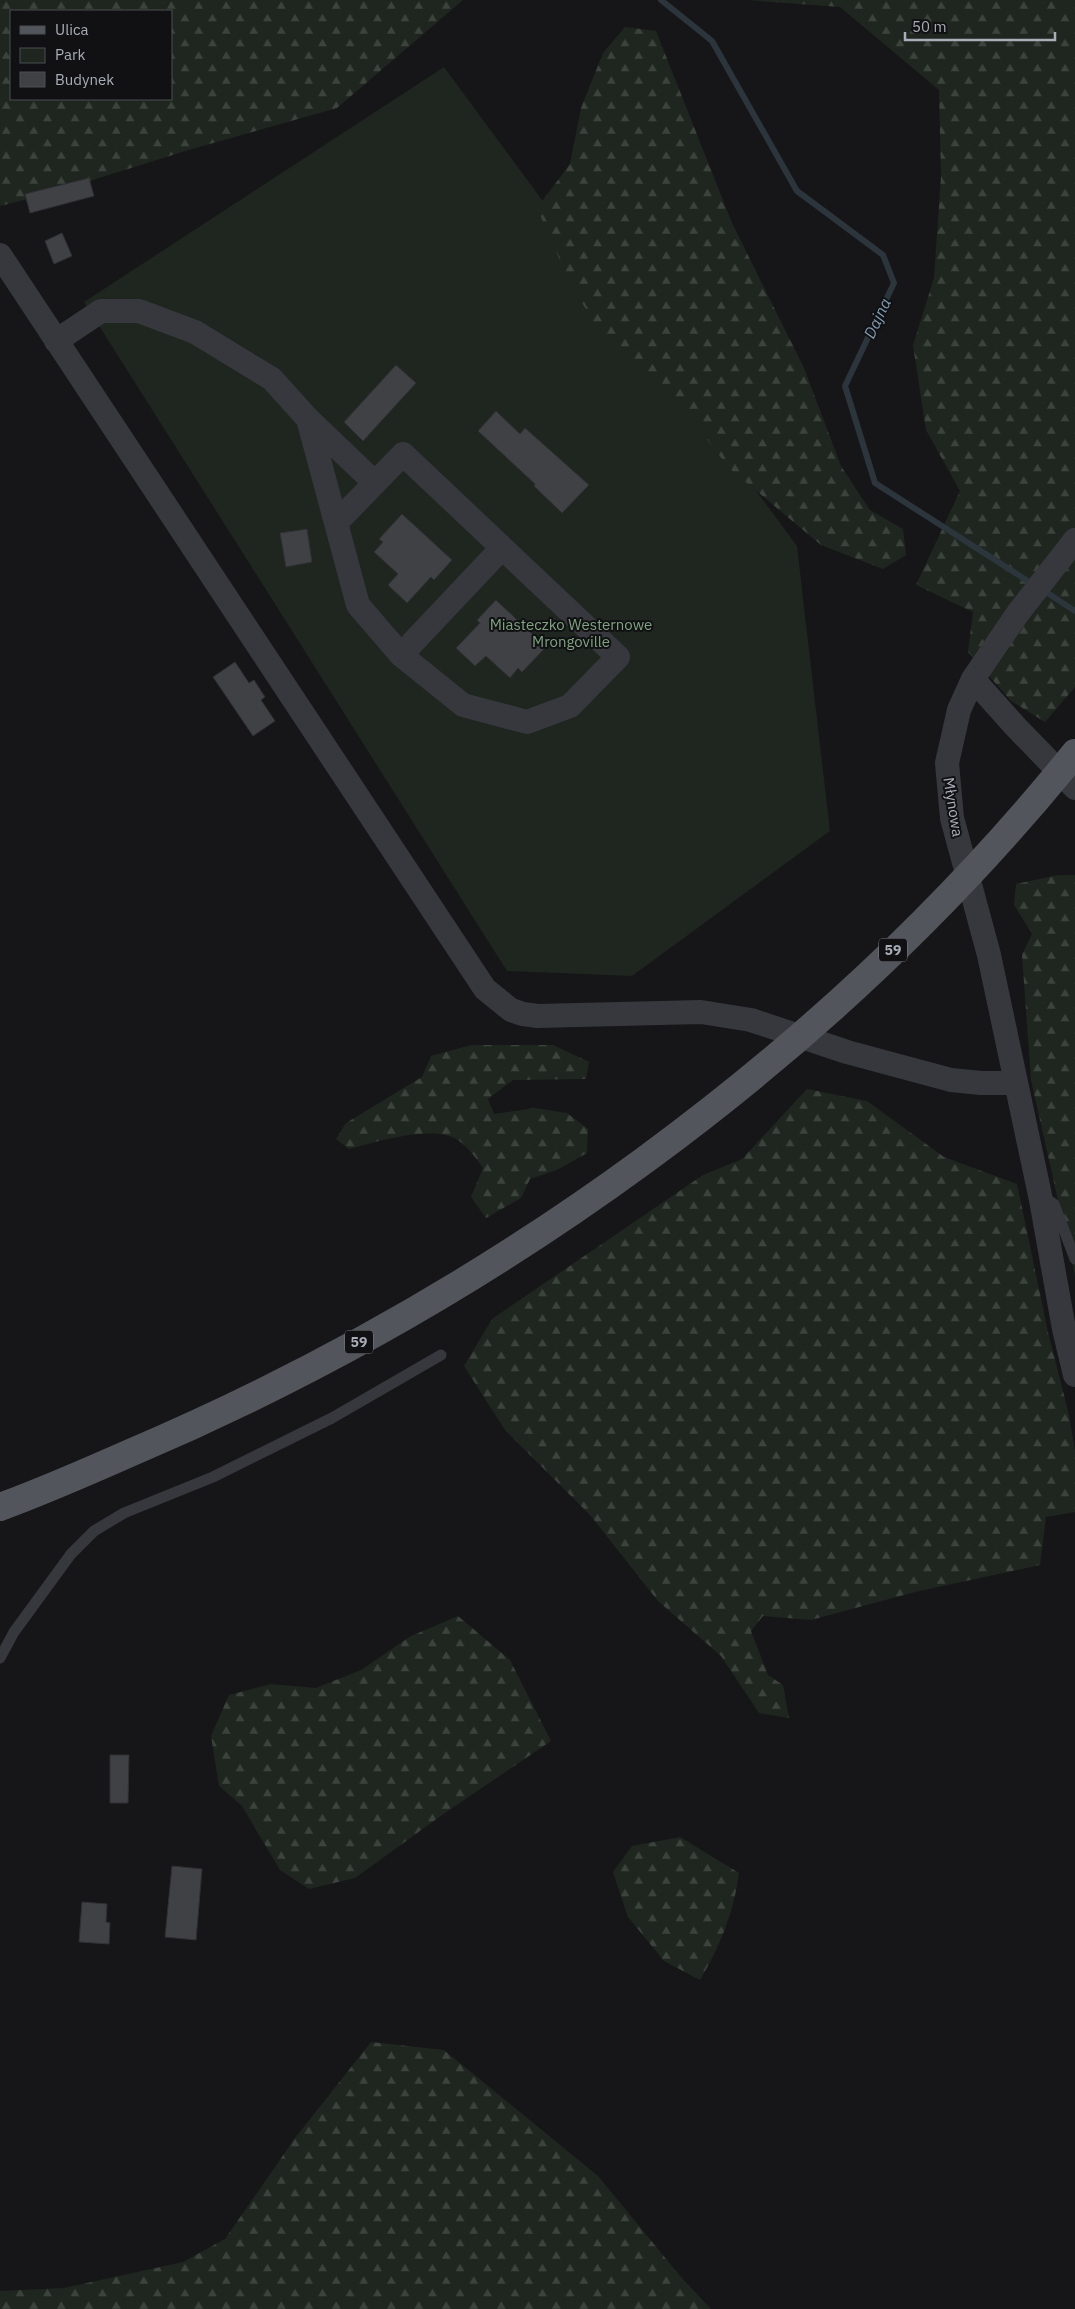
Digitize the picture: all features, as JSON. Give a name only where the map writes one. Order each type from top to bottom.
[{"type":"main road","name":"59","points":[[0,1507],[201,1423],[274,1388],[381,1330],[480,1272],[561,1218],[690,1126],[793,1043],[889,954],[1002,837],[1075,753]]},
{"type":"street","points":[[0,255],[485,989],[511,1010],[538,1016],[701,1012],[751,1020],[847,1052],[951,1080],[981,1083],[1016,1083]]},
{"type":"street","points":[[56,341],[101,311],[139,311],[195,332],[272,379],[308,418],[375,483]]},
{"type":"street","points":[[308,418],[336,524],[358,605],[401,655],[463,705],[527,722],[570,706],[618,657],[403,454],[336,524]]},
{"type":"street","name":"Młynowa","points":[[1075,540],[1018,613],[973,679],[959,710],[946,763],[952,818],[989,955],[1041,1200],[1064,1329],[1075,1375]]},
{"type":"street","points":[[401,655],[502,548]]},
{"type":"street","points":[[973,679],[1075,788]]},
{"type":"lane","points":[[1041,1200],[1048,1200],[1054,1204],[1075,1259]]},
{"type":"lane","points":[[0,1658],[14,1632],[71,1554],[94,1531],[124,1513],[213,1477],[332,1418],[441,1355]]},
{"type":"green space","points":[[0,0],[463,0],[337,108],[192,149],[51,193],[0,206]]},
{"type":"green space","points":[[747,0],[1075,0],[1075,687],[1045,722],[1011,701],[968,652],[973,612],[916,585],[960,491],[926,430],[913,345],[934,278],[941,176],[939,90],[840,7]]},
{"type":"green space","points":[[625,27],[656,31],[732,223],[804,368],[841,466],[870,510],[903,529],[906,555],[883,569],[821,545],[729,468],[671,393],[609,347],[570,283],[537,208],[570,164],[581,108],[603,53]]},
{"type":"green space","name":"Miasteczko Westernowe Mrongoville","points":[[444,67],[797,546],[830,831],[632,976],[507,971],[84,302]]},
{"type":"green space","points":[[1058,875],[1075,875],[1075,1276],[1031,1080],[1022,955],[1032,934],[1014,905],[1016,884]]},
{"type":"green space","points":[[471,1045],[553,1045],[589,1062],[586,1079],[513,1080],[488,1099],[494,1114],[535,1108],[567,1113],[588,1129],[587,1153],[557,1170],[530,1179],[521,1198],[486,1218],[471,1197],[483,1168],[472,1153],[457,1140],[445,1135],[410,1135],[349,1149],[336,1139],[346,1123],[422,1077],[431,1056]]},
{"type":"green space","points":[[807,1089],[867,1101],[944,1157],[1017,1184],[1048,1332],[1069,1415],[1075,1451],[1075,1512],[1046,1517],[1040,1565],[915,1592],[811,1620],[763,1616],[751,1631],[768,1675],[783,1685],[789,1718],[759,1713],[721,1656],[658,1601],[590,1515],[505,1430],[464,1366],[492,1319],[703,1175],[742,1159]]},
{"type":"green space","points":[[458,1616],[510,1660],[551,1741],[442,1815],[355,1878],[309,1889],[280,1870],[242,1806],[219,1786],[211,1736],[229,1695],[271,1684],[316,1688],[361,1670],[411,1636]]},
{"type":"green space","points":[[680,1837],[739,1873],[730,1915],[714,1954],[700,1980],[664,1961],[628,1917],[613,1872],[632,1846]]},
{"type":"green space","points":[[371,2042],[444,2050],[598,2176],[681,2277],[711,2309],[0,2309],[0,2291],[64,2288],[183,2262],[225,2239],[295,2138]]},
{"type":"building","points":[[89,178],[94,196],[30,213],[25,194]]},
{"type":"building","points":[[62,233],[72,256],[54,264],[45,241]]},
{"type":"building","points":[[396,365],[416,383],[363,441],[344,422]]},
{"type":"building","points":[[496,411],[520,434],[525,428],[589,485],[562,513],[534,486],[535,484],[478,431]]},
{"type":"building","points":[[402,514],[452,560],[434,580],[431,577],[407,603],[388,585],[398,574],[374,552],[383,542],[379,539]]},
{"type":"building","points":[[307,529],[312,562],[286,567],[280,533]]},
{"type":"building","points":[[496,600],[546,647],[522,672],[518,668],[510,678],[486,656],[475,666],[456,648],[480,623],[477,620]]},
{"type":"building","points":[[235,662],[249,683],[254,680],[265,697],[261,700],[275,721],[253,736],[213,677]]},
{"type":"building","points":[[110,1755],[129,1755],[128,1803],[110,1803]]},
{"type":"building","points":[[172,1866],[202,1869],[196,1940],[165,1937]]},
{"type":"building","points":[[82,1902],[107,1904],[106,1922],[110,1923],[109,1944],[79,1942]]},
{"type":"waterway","name":"Dajna","points":[[661,0],[712,41],[797,191],[883,255],[894,283],[845,386],[875,483],[1034,585]]},
{"type":"waterway","name":"Dajna","points":[[1043,590],[1075,611]]}]
